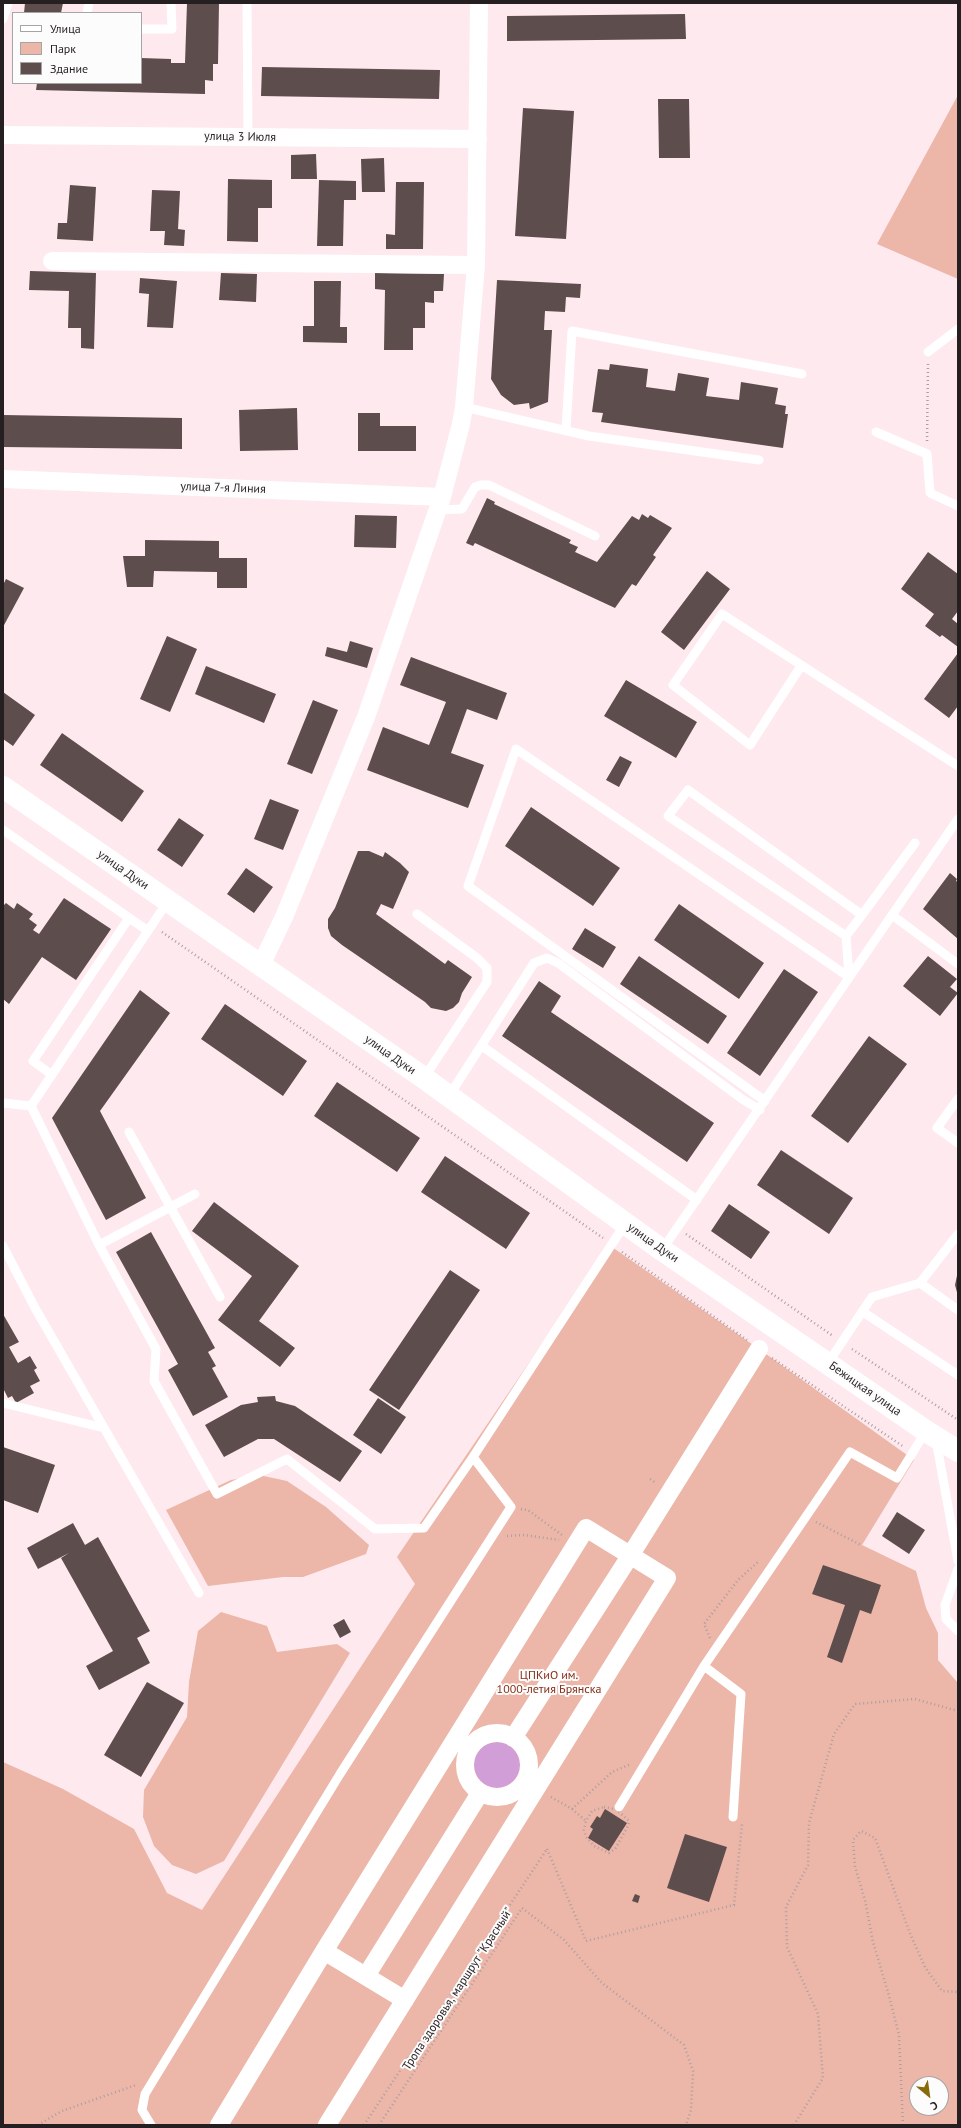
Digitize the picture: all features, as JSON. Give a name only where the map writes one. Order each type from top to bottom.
[{"type":"main road","name":"улица Дуки","points":[[3,787],[424,1078],[625,1224],[774,1326]]},
{"type":"main road","name":"Бежицкая улица","points":[[774,1326],[930,1434],[958,1451]]},
{"type":"street","points":[[261,965],[284,917],[366,717],[440,503],[464,407],[476,265],[479,3]]},
{"type":"street","name":"улица 3 Июля","points":[[3,135],[478,139]]},
{"type":"street","points":[[52,261],[476,265]]},
{"type":"street","name":"улица 7-я Линия","points":[[3,479],[440,503]]},
{"type":"street","points":[[513,1738],[630,1556],[759,1349]]},
{"type":"street","points":[[219,2125],[324,1951],[462,1744],[586,1528],[667,1578],[530,1785],[405,2000],[328,2125]]},
{"type":"street","points":[[462,1744],[478,1740],[489,1734],[502,1734],[513,1738],[523,1746],[528,1757],[530,1785]]},
{"type":"street","points":[[462,1744],[466,1773],[471,1784],[480,1793],[492,1797],[505,1796],[530,1785]]},
{"type":"street","points":[[366,1976],[480,1793]]},
{"type":"street","points":[[324,1951],[405,2000]]},
{"type":"lane","points":[[3,19],[8,3]]},
{"type":"lane","points":[[142,29],[172,29],[171,3]]},
{"type":"lane","points":[[247,3],[248,137]]},
{"type":"lane","points":[[928,352],[958,329]]},
{"type":"lane","points":[[566,429],[572,331],[802,374]]},
{"type":"lane","points":[[464,407],[566,429],[589,436],[759,460]]},
{"type":"lane","points":[[876,432],[927,454],[930,493],[958,506]]},
{"type":"lane","points":[[440,503],[462,508],[475,487],[489,485],[595,536]]},
{"type":"lane","points":[[801,666],[750,745],[673,685],[722,614],[958,766]]},
{"type":"lane","points":[[765,1101],[468,886],[516,749],[849,978]]},
{"type":"lane","points":[[846,936],[668,816],[688,790],[862,915]]},
{"type":"lane","points":[[662,1250],[760,1110],[892,915],[954,833],[958,819]]},
{"type":"lane","points":[[3,830],[130,918],[150,928]]},
{"type":"lane","points":[[849,978],[846,936],[915,843]]},
{"type":"lane","points":[[31,1106],[168,901]]},
{"type":"lane","points":[[417,914],[477,958],[488,968],[487,982],[424,1078]]},
{"type":"lane","points":[[892,915],[958,964]]},
{"type":"lane","points":[[52,1075],[33,1061],[130,918]]},
{"type":"lane","points":[[449,1096],[534,963],[547,958],[558,963],[742,1099],[760,1110]]},
{"type":"lane","points":[[482,1046],[697,1200]]},
{"type":"lane","points":[[958,1099],[937,1128],[958,1143]]},
{"type":"lane","points":[[3,1103],[31,1106]]},
{"type":"lane","points":[[31,1106],[99,1245],[156,1349],[154,1381],[217,1494],[287,1459],[375,1529],[424,1528],[473,1457],[625,1224]]},
{"type":"lane","points":[[129,1132],[220,1297]]},
{"type":"lane","points":[[99,1245],[195,1194]]},
{"type":"lane","points":[[828,1363],[872,1297],[920,1283],[958,1234]]},
{"type":"lane","points":[[3,1246],[35,1308],[199,1593]]},
{"type":"lane","points":[[920,1283],[958,1310]]},
{"type":"lane","points":[[863,1312],[958,1375]]},
{"type":"lane","points":[[3,1402],[104,1428]]},
{"type":"lane","points":[[619,1807],[715,1649],[850,1452],[897,1478],[912,1453],[930,1434]]},
{"type":"lane","points":[[930,1434],[954,1521],[958,1561]]},
{"type":"lane","points":[[151,2125],[142,2110],[145,2094],[340,1774],[512,1507],[473,1457]]},
{"type":"lane","points":[[958,1569],[945,1605],[946,1619],[958,1631]]},
{"type":"lane","points":[[704,1666],[741,1694],[738,1818]]},
{"type":"path","points":[[927,454],[928,352]]},
{"type":"path","points":[[150,928],[612,1244],[759,1349],[912,1453]]},
{"type":"path","points":[[676,1228],[958,1420]]},
{"type":"path","points":[[512,1507],[528,1510],[575,1545]]},
{"type":"path","points":[[805,1517],[861,1545]]},
{"type":"path","points":[[492,1537],[525,1535],[554,1538],[575,1545]]},
{"type":"path","points":[[715,1649],[704,1624],[738,1580],[763,1558]]},
{"type":"path","points":[[794,2125],[823,2078],[818,2014],[787,1948],[786,1907],[808,1865],[809,1823],[834,1734],[854,1704],[915,1699],[958,1712]]},
{"type":"path","points":[[572,1809],[612,1772],[649,1756]]},
{"type":"path","points":[[530,1785],[572,1809],[586,1821]]},
{"type":"path","points":[[604,1807],[614,1810],[619,1807],[619,1812],[628,1821],[628,1826],[615,1849],[609,1852],[594,1846],[586,1837],[584,1830],[586,1821],[592,1811],[604,1807]]},
{"type":"path","points":[[364,2125],[547,1849],[586,1941],[734,1905],[738,1818]]},
{"type":"path","points":[[903,2125],[899,2035],[873,1942],[855,1867],[853,1840],[861,1831],[875,1838],[910,1936],[925,1967],[942,1991],[958,1992]]},
{"type":"path","name":"Тропа здоровья, маршрут \"Красный\"","points":[[379,2125],[522,1908],[564,1940],[602,1983],[665,2028],[684,2045],[693,2071],[691,2110],[686,2125]]},
{"type":"path","points":[[38,2125],[62,2111],[154,2079]]},
{"type":"green space","points":[[958,95],[958,279],[877,244]]},
{"type":"green space","name":"ЦПКиО им. 1000-летия Брянска","points":[[609,1245],[759,1349],[914,1460],[862,1545],[916,1571],[926,1608],[938,1633],[938,1660],[958,1683],[958,2125],[3,2125],[3,1762],[63,1789],[134,1829],[167,1893],[202,1910],[415,1584],[397,1557]]},
{"type":"green space","points":[[259,1475],[287,1481],[326,1507],[369,1545],[366,1554],[303,1577],[283,1577],[208,1586],[166,1510],[231,1480]]},
{"type":"green space","points":[[221,1612],[267,1626],[277,1652],[337,1644],[350,1653],[224,1861],[196,1874],[172,1865],[154,1846],[143,1817],[144,1790],[187,1717],[189,1682],[198,1631]]},
{"type":"shaded area","points":[[493,1742],[501,1742],[510,1746],[516,1752],[520,1765],[516,1778],[510,1784],[501,1788],[493,1788],[484,1784],[478,1778],[474,1769],[474,1761],[478,1752],[484,1746]]},
{"type":"building","points":[[25,3],[63,3],[61,12],[24,12]]},
{"type":"building","points":[[187,3],[219,3],[218,64],[213,64],[213,81],[205,80],[205,94],[36,90],[37,84],[142,84],[142,58],[171,59],[171,63],[185,63]]},
{"type":"building","points":[[685,14],[686,39],[507,41],[507,16]]},
{"type":"building","points":[[262,67],[440,70],[439,99],[261,96]]},
{"type":"building","points":[[658,99],[689,99],[690,158],[659,158]]},
{"type":"building","points":[[523,108],[574,111],[566,239],[515,236]]},
{"type":"building","points":[[316,154],[317,179],[291,179],[291,155]]},
{"type":"building","points":[[384,158],[385,192],[362,192],[361,159]]},
{"type":"building","points":[[228,179],[272,180],[272,208],[258,208],[258,242],[227,241]]},
{"type":"building","points":[[319,180],[356,181],[356,200],[344,200],[343,246],[317,246]]},
{"type":"building","points":[[396,182],[424,182],[423,249],[386,249],[386,234],[395,235]]},
{"type":"building","points":[[70,185],[96,187],[93,241],[57,239],[58,223],[67,223]]},
{"type":"building","points":[[152,190],[180,191],[178,229],[185,230],[184,246],[164,245],[165,231],[150,231]]},
{"type":"building","points":[[30,271],[96,273],[94,349],[81,348],[81,328],[68,328],[69,291],[29,290]]},
{"type":"building","points":[[221,273],[257,274],[256,302],[219,300]]},
{"type":"building","points":[[375,273],[444,274],[443,291],[434,291],[434,303],[425,302],[425,328],[413,328],[413,350],[384,350],[385,290],[375,289]]},
{"type":"building","points":[[140,278],[177,281],[173,328],[147,327],[149,294],[139,293]]},
{"type":"building","points":[[497,280],[581,284],[580,298],[566,297],[565,312],[545,311],[544,330],[552,330],[548,402],[530,409],[529,403],[514,405],[501,395],[491,379]]},
{"type":"building","points":[[314,281],[341,281],[340,327],[347,327],[347,343],[303,342],[303,326],[314,326]]},
{"type":"building","points":[[610,364],[648,369],[646,387],[675,391],[678,373],[709,378],[706,396],[739,400],[741,382],[778,388],[775,404],[786,406],[785,414],[788,414],[783,448],[601,422],[603,413],[592,412],[598,369],[609,370]]},
{"type":"building","points":[[297,408],[298,450],[240,451],[239,410]]},
{"type":"building","points":[[358,413],[380,413],[380,426],[416,426],[416,451],[358,451]]},
{"type":"building","points":[[3,415],[182,418],[182,449],[3,447]]},
{"type":"building","points":[[487,498],[495,502],[494,504],[571,540],[569,543],[578,547],[575,552],[597,562],[632,516],[639,520],[642,514],[648,518],[650,515],[672,528],[653,555],[656,557],[636,586],[632,584],[615,608],[475,543],[473,546],[466,543]]},
{"type":"building","points":[[355,515],[397,516],[396,548],[354,547]]},
{"type":"building","points":[[145,540],[219,541],[219,558],[247,558],[247,588],[217,588],[217,572],[154,571],[153,587],[127,587],[123,556],[145,556]]},
{"type":"building","points":[[928,552],[958,574],[958,611],[952,619],[958,624],[958,647],[942,635],[940,637],[925,626],[934,614],[901,589]]},
{"type":"building","points":[[707,571],[730,589],[684,650],[661,632]]},
{"type":"building","points":[[6,579],[24,588],[3,627],[3,585]]},
{"type":"building","points":[[167,636],[197,649],[170,712],[140,699]]},
{"type":"building","points":[[350,641],[373,648],[367,668],[325,656],[327,647],[347,652]]},
{"type":"building","points":[[958,653],[958,706],[949,718],[924,699]]},
{"type":"building","points":[[411,657],[507,693],[497,720],[467,709],[451,753],[484,765],[468,808],[367,770],[383,727],[429,745],[446,702],[400,685]]},
{"type":"building","points":[[206,666],[276,694],[264,723],[195,694]]},
{"type":"building","points":[[626,680],[697,722],[676,758],[604,716]]},
{"type":"building","points":[[3,692],[35,715],[13,746],[3,739]]},
{"type":"building","points":[[313,700],[338,710],[312,774],[287,764]]},
{"type":"building","points":[[62,733],[144,791],[122,822],[40,765]]},
{"type":"building","points":[[620,756],[632,762],[619,787],[606,780]]},
{"type":"building","points":[[270,799],[299,810],[283,850],[254,839]]},
{"type":"building","points":[[531,807],[620,868],[593,906],[505,846]]},
{"type":"building","points":[[179,818],[204,835],[182,867],[157,850]]},
{"type":"building","points":[[358,851],[369,851],[383,857],[385,852],[409,872],[393,909],[381,904],[376,914],[445,964],[448,960],[472,977],[462,993],[459,1002],[453,1008],[446,1011],[431,1008],[425,1002],[331,936],[328,928],[328,919],[335,908]]},
{"type":"building","points":[[246,868],[273,887],[254,913],[227,894]]},
{"type":"building","points":[[950,873],[957,879],[956,881],[958,882],[958,939],[923,909]]},
{"type":"building","points":[[64,898],[111,929],[76,980],[42,957],[9,1004],[3,999],[3,906],[6,903],[14,909],[17,903],[33,914],[29,919],[37,925],[33,930],[39,934]]},
{"type":"building","points":[[679,904],[764,963],[739,999],[654,940]]},
{"type":"building","points":[[585,928],[616,947],[603,968],[572,949]]},
{"type":"building","points":[[639,956],[727,1016],[708,1044],[620,984]]},
{"type":"building","points":[[928,956],[957,979],[950,987],[958,993],[940,1016],[903,986]]},
{"type":"building","points":[[784,969],[818,992],[760,1076],[727,1053]]},
{"type":"building","points":[[539,981],[561,996],[551,1012],[714,1123],[687,1162],[502,1036]]},
{"type":"building","points":[[140,990],[170,1013],[100,1111],[146,1198],[106,1220],[52,1118]]},
{"type":"building","points":[[225,1004],[307,1061],[283,1096],[201,1039]]},
{"type":"building","points":[[869,1036],[907,1064],[848,1143],[811,1116]]},
{"type":"building","points":[[337,1082],[420,1138],[397,1172],[314,1116]]},
{"type":"building","points":[[781,1150],[853,1198],[829,1234],[757,1185]]},
{"type":"building","points":[[445,1156],[530,1213],[506,1249],[421,1192]]},
{"type":"building","points":[[214,1202],[299,1266],[259,1321],[295,1348],[280,1367],[218,1320],[252,1276],[192,1231]]},
{"type":"building","points":[[729,1204],[770,1232],[751,1259],[711,1231]]},
{"type":"building","points":[[151,1232],[215,1348],[208,1352],[216,1366],[212,1368],[228,1397],[193,1416],[168,1370],[178,1364],[116,1252]]},
{"type":"building","points":[[450,1270],[480,1290],[399,1410],[369,1390]]},
{"type":"building","points":[[958,1271],[958,1296],[955,1285]]},
{"type":"building","points":[[3,1314],[19,1342],[9,1347],[18,1363],[30,1356],[37,1368],[34,1370],[40,1381],[30,1386],[34,1393],[16,1403],[12,1396],[8,1398],[3,1388]]},
{"type":"building","points":[[275,1396],[276,1401],[295,1406],[362,1451],[340,1482],[274,1439],[258,1439],[224,1457],[205,1425],[241,1405],[258,1402],[257,1397]]},
{"type":"building","points":[[378,1398],[406,1417],[381,1454],[353,1435]]},
{"type":"building","points":[[3,1447],[55,1465],[38,1513],[3,1500]]},
{"type":"building","points":[[897,1512],[925,1530],[909,1554],[882,1536]]},
{"type":"building","points":[[73,1523],[85,1545],[98,1537],[150,1631],[137,1638],[150,1663],[99,1690],[86,1666],[113,1651],[61,1558],[69,1553],[38,1569],[27,1548]]},
{"type":"building","points":[[823,1565],[881,1585],[871,1614],[860,1610],[842,1663],[827,1657],[845,1605],[812,1594]]},
{"type":"building","points":[[344,1619],[351,1632],[340,1638],[333,1625]]},
{"type":"building","points":[[147,1682],[184,1703],[141,1777],[104,1755]]},
{"type":"building","points":[[605,1809],[627,1823],[609,1851],[588,1838],[593,1829],[590,1827],[597,1816],[600,1818]]},
{"type":"building","points":[[685,1834],[727,1847],[709,1902],[667,1888]]},
{"type":"building","points":[[635,1894],[640,1896],[638,1903],[632,1901]]}]
